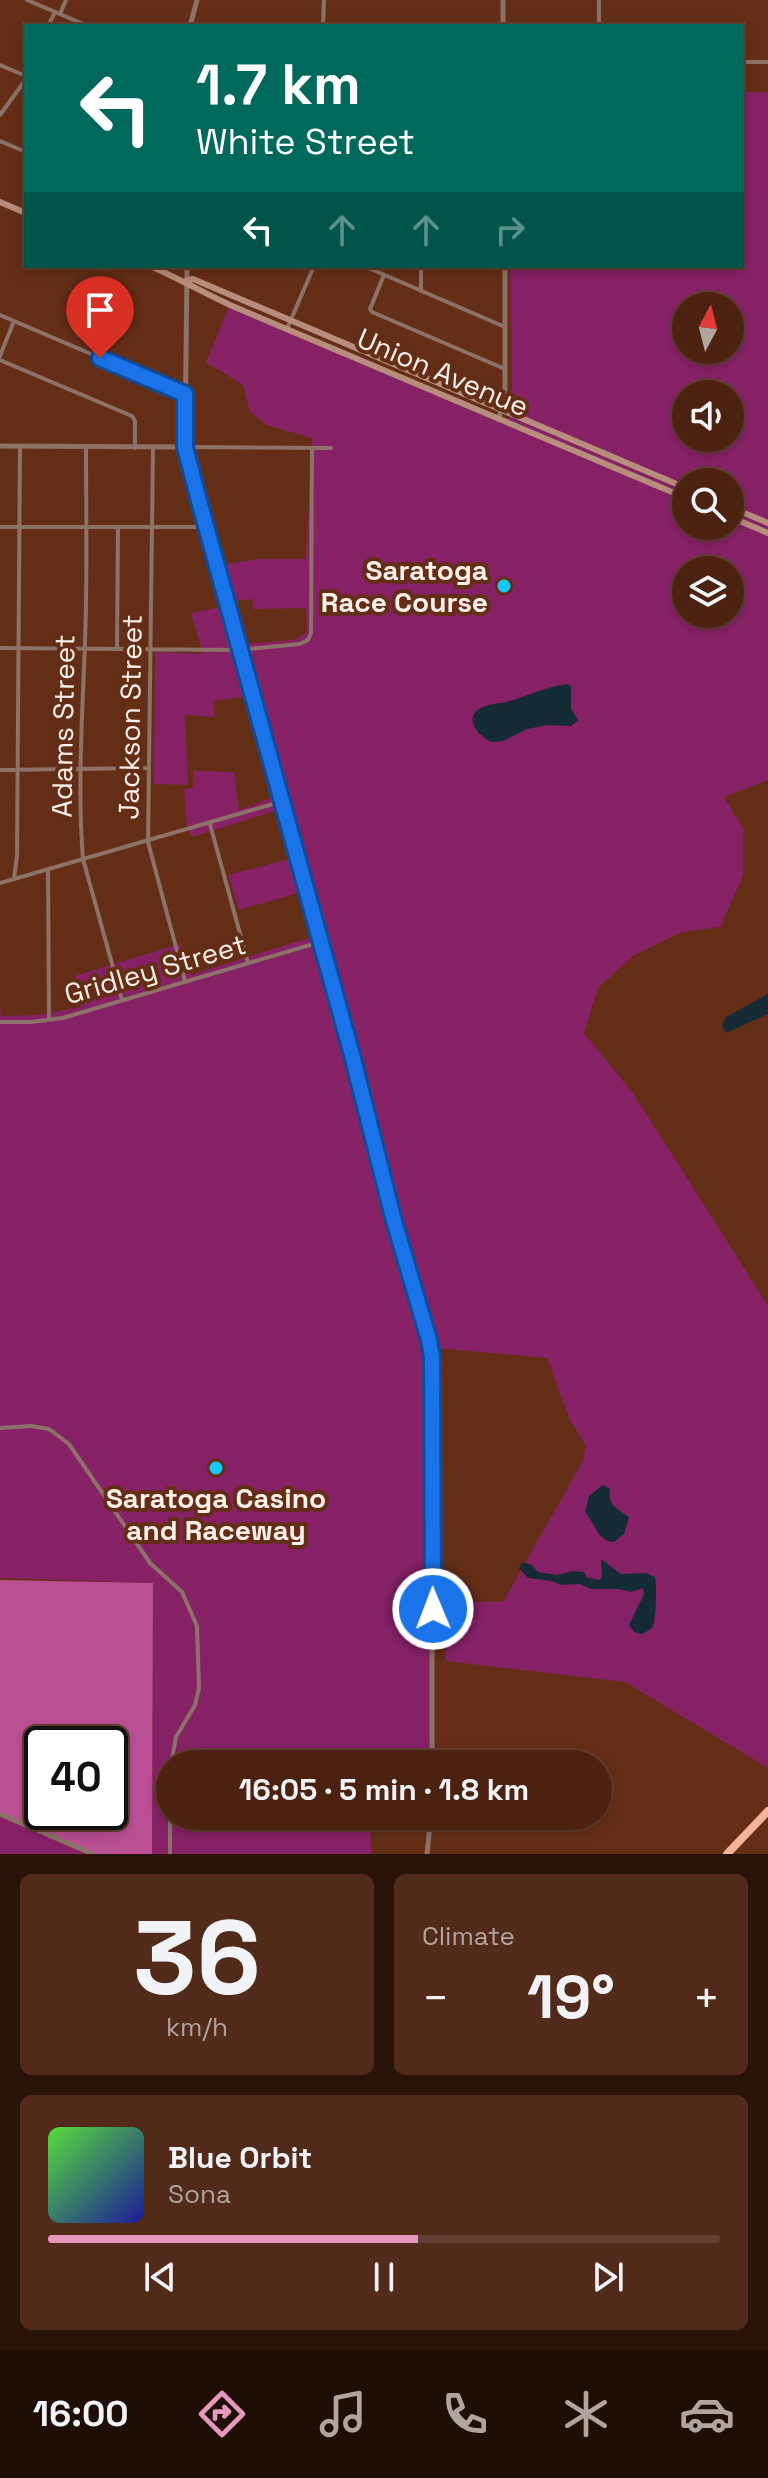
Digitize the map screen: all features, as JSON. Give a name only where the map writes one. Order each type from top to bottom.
[{"type":"highway","points":[[727,1854],[768,1811]]},
{"type":"main road","points":[[0,202],[24,212]]},
{"type":"main road","name":"Union Avenue","points":[[155,268],[287,329],[672,492]]},
{"type":"main road","name":"Union Avenue","points":[[186,281],[193,279],[672,482]]},
{"type":"main road","points":[[744,513],[768,523]]},
{"type":"main road","points":[[744,523],[768,533]]},
{"type":"street","points":[[27,0],[83,24]]},
{"type":"street","points":[[49,24],[66,0]]},
{"type":"street","points":[[191,24],[197,0]]},
{"type":"street","points":[[323,24],[324,0]]},
{"type":"street","points":[[503,0],[503,24]]},
{"type":"street","points":[[599,0],[599,24]]},
{"type":"street","points":[[744,62],[768,62]]},
{"type":"street","points":[[0,65],[24,77]]},
{"type":"street","points":[[0,115],[24,81]]},
{"type":"street","points":[[0,141],[24,151]]},
{"type":"street","points":[[187,268],[185,447],[432,1357],[432,1750]]},
{"type":"street","points":[[287,329],[313,268]]},
{"type":"street","points":[[368,268],[505,327]]},
{"type":"street","points":[[421,268],[421,291]]},
{"type":"street","points":[[499,420],[505,389],[505,268]]},
{"type":"street","points":[[384,275],[370,309],[372,312],[505,369]]},
{"type":"street","points":[[0,315],[185,394]]},
{"type":"street","points":[[14,321],[0,358],[132,416],[135,421],[135,448]]},
{"type":"street","points":[[0,446],[331,448]]},
{"type":"street","points":[[14,879],[20,446]]},
{"type":"street","name":"Adams Street","points":[[86,448],[81,769],[83,859],[122,1000]]},
{"type":"street","name":"Jackson Street","points":[[153,448],[148,842],[185,981]]},
{"type":"street","points":[[0,648],[239,650],[300,644],[310,637],[312,448]]},
{"type":"street","points":[[0,527],[206,527]]},
{"type":"street","points":[[117,648],[118,527]]},
{"type":"street","points":[[0,770],[149,768]]},
{"type":"street","points":[[0,883],[280,802]]},
{"type":"street","points":[[210,824],[248,963]]},
{"type":"street","points":[[48,869],[49,1019]]},
{"type":"street","name":"Gridley Street","points":[[0,1022],[63,1018],[320,942]]},
{"type":"street","points":[[0,1428],[31,1426],[49,1429],[69,1444],[150,1563],[182,1592],[187,1601],[197,1626],[199,1688],[195,1705],[176,1737],[174,1750]]},
{"type":"street","points":[[0,1814],[93,1854]]},
{"type":"street","points":[[170,1830],[170,1854]]},
{"type":"street","points":[[427,1854],[430,1830]]},
{"type":"shaded area","name":"Saratoga Race Course","points":[[744,92],[768,92],[768,780],[724,797],[743,829],[743,876],[720,927],[682,932],[633,956],[598,988],[584,1033],[635,1096],[768,1306],[768,1768],[625,1682],[446,1661],[445,1601],[503,1602],[583,1461],[586,1445],[570,1420],[547,1358],[437,1348],[425,1301],[417,1304],[432,1357],[432,1750],[156,1750],[156,1830],[370,1830],[371,1854],[152,1854],[153,1583],[0,1578],[0,1007],[1,1016],[39,1015],[81,1007],[75,976],[180,944],[191,975],[315,936],[298,893],[239,910],[228,875],[289,859],[275,811],[192,837],[187,826],[184,789],[193,788],[193,771],[234,772],[239,810],[271,798],[243,697],[213,701],[215,717],[185,715],[188,785],[154,784],[155,652],[203,654],[191,613],[221,607],[233,645],[295,640],[307,632],[306,608],[253,609],[252,599],[232,601],[221,565],[258,559],[306,559],[312,438],[267,425],[250,412],[243,385],[206,362],[229,307],[506,425],[512,410],[510,268],[744,268]]},
{"type":"shaded area","points":[[0,1580],[153,1583],[152,1854],[93,1854],[39,1830],[128,1830],[128,1726],[24,1726],[24,1824],[0,1813]]},
{"type":"shaded area","points":[[0,1815],[24,1826],[24,1830],[34,1830],[89,1854],[0,1854]]},
{"type":"water","points":[[567,684],[571,686],[571,708],[578,720],[571,726],[548,725],[527,729],[503,741],[492,742],[475,728],[474,713],[483,707]]},
{"type":"water","points":[[768,994],[768,1014],[726,1033],[722,1025],[726,1017]]},
{"type":"water","points":[[603,1485],[610,1489],[614,1506],[629,1517],[624,1534],[614,1542],[600,1535],[585,1512],[589,1496]]},
{"type":"water","points":[[601,1559],[621,1574],[646,1573],[655,1577],[655,1617],[649,1630],[641,1634],[634,1632],[629,1625],[644,1594],[643,1588],[631,1592],[591,1589],[579,1584],[562,1585],[528,1578],[519,1568],[523,1562],[532,1565],[538,1572],[557,1575],[584,1572],[586,1577],[599,1580],[602,1577]]},
{"type":"place","name":"Saratoga Race Course","points":[[504,586]]},
{"type":"place","name":"Saratoga Casino and Raceway","points":[[216,1468]]},
{"type":"route","points":[[100,358],[185,394],[185,447],[429,1340],[432,1357],[433,1609]]}]
